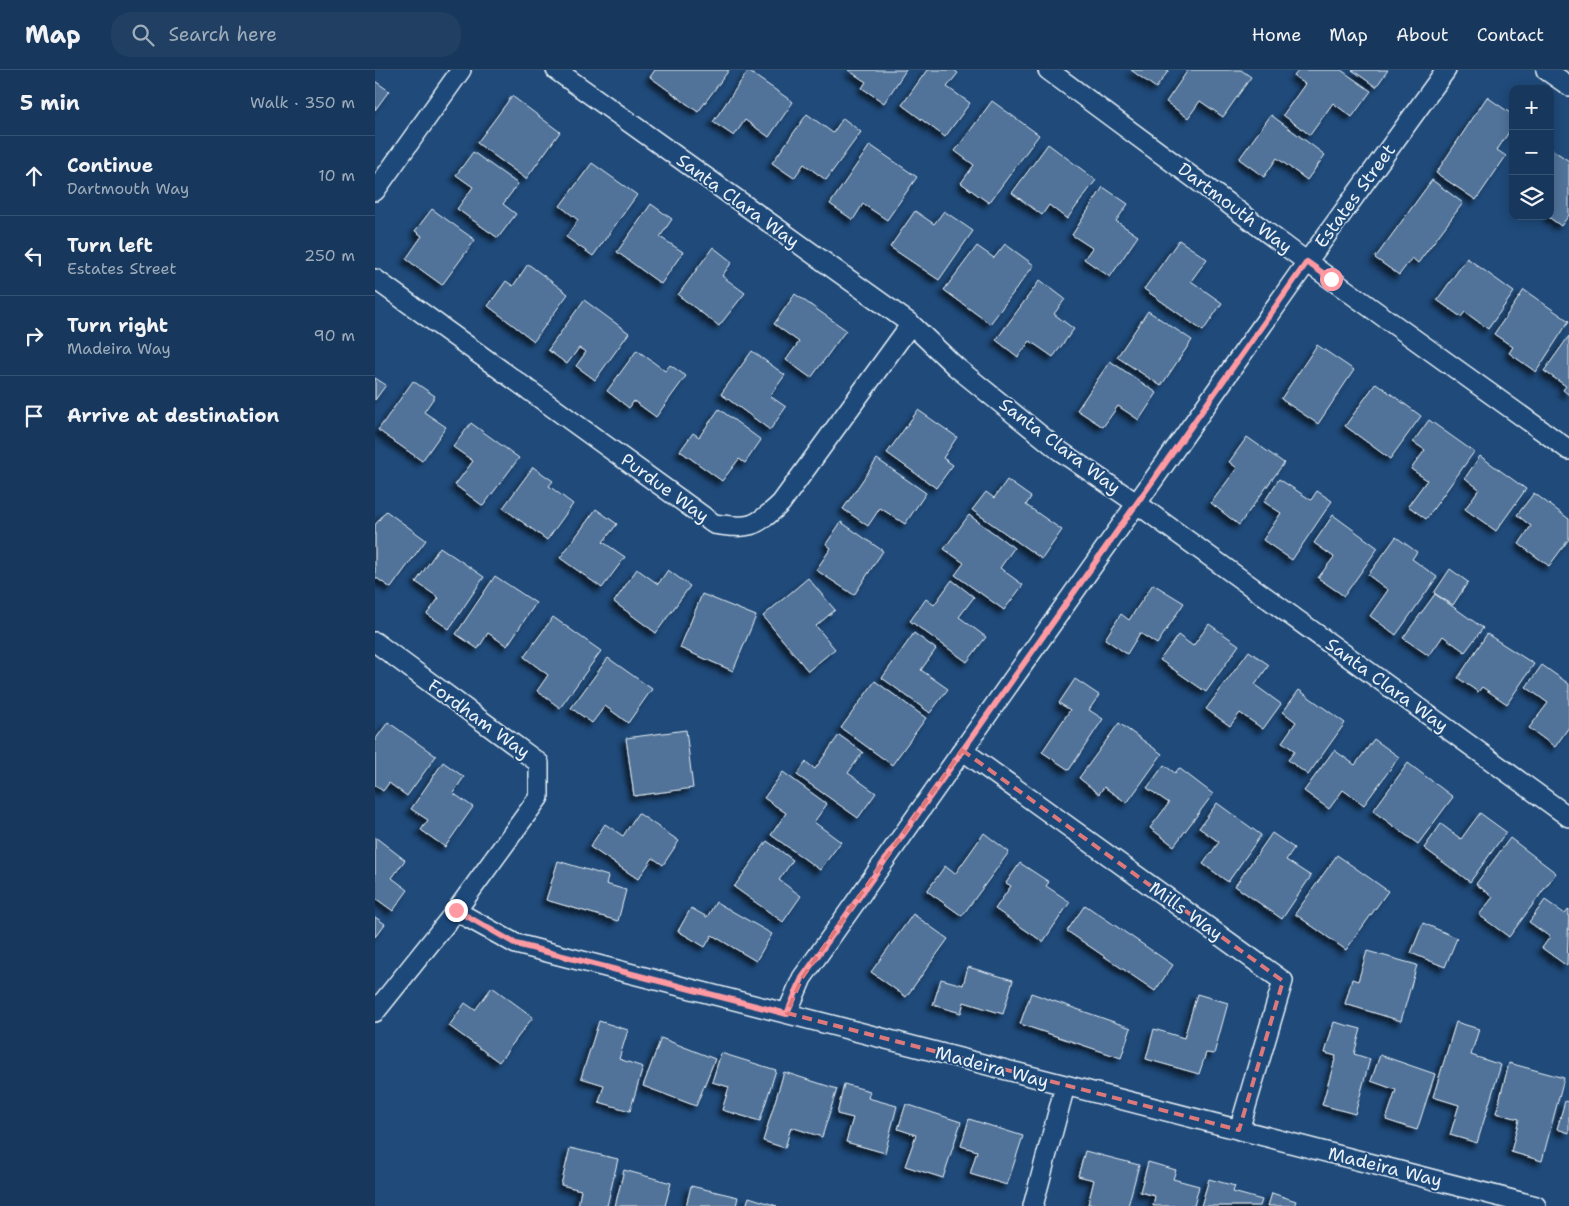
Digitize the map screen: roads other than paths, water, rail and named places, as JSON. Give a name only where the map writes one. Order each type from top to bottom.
[{"type":"street","points":[[375,191],[461,70]]},
{"type":"street","name":"Santa Clara Way","points":[[555,70],[911,324],[956,367],[1060,451],[1136,503],[1569,817]]},
{"type":"street","name":"Dartmouth Way","points":[[1048,70],[1307,262],[1569,450]]},
{"type":"street","name":"Estates Street","points":[[787,1014],[802,978],[1136,503],[1446,70]]},
{"type":"street","points":[[1546,70],[1569,86]]},
{"type":"street","name":"Purdue Way","points":[[375,279],[714,524],[741,528],[762,521],[781,503],[911,324]]},
{"type":"street","name":"Fordham Way","points":[[375,642],[539,763],[539,797],[456,910]]},
{"type":"street","name":"Mills Way","points":[[963,750],[1283,981],[1239,1130]]},
{"type":"street","points":[[375,1012],[456,910]]},
{"type":"street","name":"Madeira Way","points":[[456,910],[516,944],[1536,1206]]},
{"type":"street","points":[[1033,1206],[1065,1086]]}]
